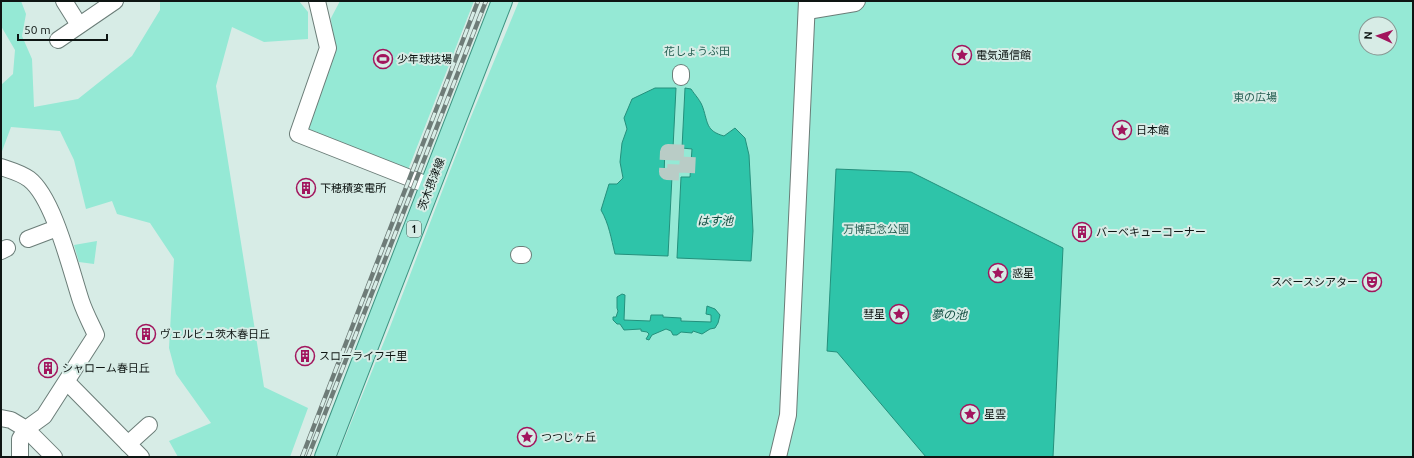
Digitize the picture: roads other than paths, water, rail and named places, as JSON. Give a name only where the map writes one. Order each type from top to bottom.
[{"type":"main road","name":"茨木摂津線","points":[[325,457],[502,1]]},
{"type":"street","points":[[64,1],[79,24]]},
{"type":"street","points":[[58,40],[79,24],[115,1]]},
{"type":"street","points":[[317,1],[328,48],[298,134],[430,186]]},
{"type":"street","points":[[778,457],[788,415],[807,6],[855,3],[857,1]]},
{"type":"street","points":[[1,167],[11,170],[29,180],[44,198],[57,228],[82,304],[96,335],[44,416],[26,429],[20,439],[20,457]]},
{"type":"street","points":[[28,239],[57,228]]},
{"type":"street","points":[[67,382],[141,457]]},
{"type":"street","points":[[1,418],[11,420],[26,429],[54,457]]},
{"type":"street","points":[[128,444],[149,425]]},
{"type":"water","name":"はす池","points":[[655,88],[676,88],[673,148],[665,148],[664,175],[672,176],[668,256],[615,254],[608,226],[601,210],[609,184],[617,184],[623,178],[620,162],[622,143],[627,129],[624,118],[632,99]]},
{"type":"water","name":"はす池","points":[[685,88],[691,89],[699,100],[707,122],[714,132],[724,136],[735,128],[745,138],[749,155],[753,231],[751,261],[677,258],[681,177],[690,177],[692,149],[682,148]]},
{"type":"water","name":"夢の池","points":[[836,169],[911,172],[1063,248],[1053,457],[926,457],[837,352],[827,351]]},
{"type":"water","points":[[622,294],[625,295],[624,320],[650,321],[651,315],[663,315],[663,317],[681,318],[681,321],[711,322],[711,315],[706,314],[707,306],[715,309],[720,315],[718,323],[715,328],[702,334],[693,331],[692,333],[681,332],[677,335],[673,335],[671,331],[666,329],[652,335],[649,340],[646,339],[649,334],[647,332],[641,331],[641,329],[624,330],[620,324],[617,324],[613,320],[613,317],[616,317],[618,311],[617,297]]},
{"type":"tunnel","points":[[668,152],[688,153],[687,173],[667,172],[668,152]]},
{"type":"railway","points":[[302,457],[478,1]]},
{"type":"railway","points":[[308,457],[486,1]]},
{"type":"place","name":"電気通信館","points":[[962,55]]},
{"type":"place","name":"少年球技場","points":[[383,59]]},
{"type":"place","name":"日本館","points":[[1122,130]]},
{"type":"place","name":"下穂積変電所","points":[[306,188]]},
{"type":"place","name":"バーベキューコーナー","points":[[1082,232]]},
{"type":"place","name":"惑星","points":[[998,273]]},
{"type":"place","name":"スペースシアター","points":[[1372,282]]},
{"type":"place","name":"彗星","points":[[899,314]]},
{"type":"place","name":"ヴェルビュ茨木春日丘","points":[[146,334]]},
{"type":"place","name":"スローライフ千里","points":[[305,356]]},
{"type":"place","name":"シャローム春日丘","points":[[48,368]]},
{"type":"place","name":"星雲","points":[[970,414]]},
{"type":"place","name":"つつじヶ丘","points":[[527,437]]},
{"type":"park label","name":"花しょうぶ田","points":[[697,51]]},
{"type":"park label","name":"東の広場","points":[[1255,97]]},
{"type":"park label","name":"万博記念公園","points":[[876,229]]}]
